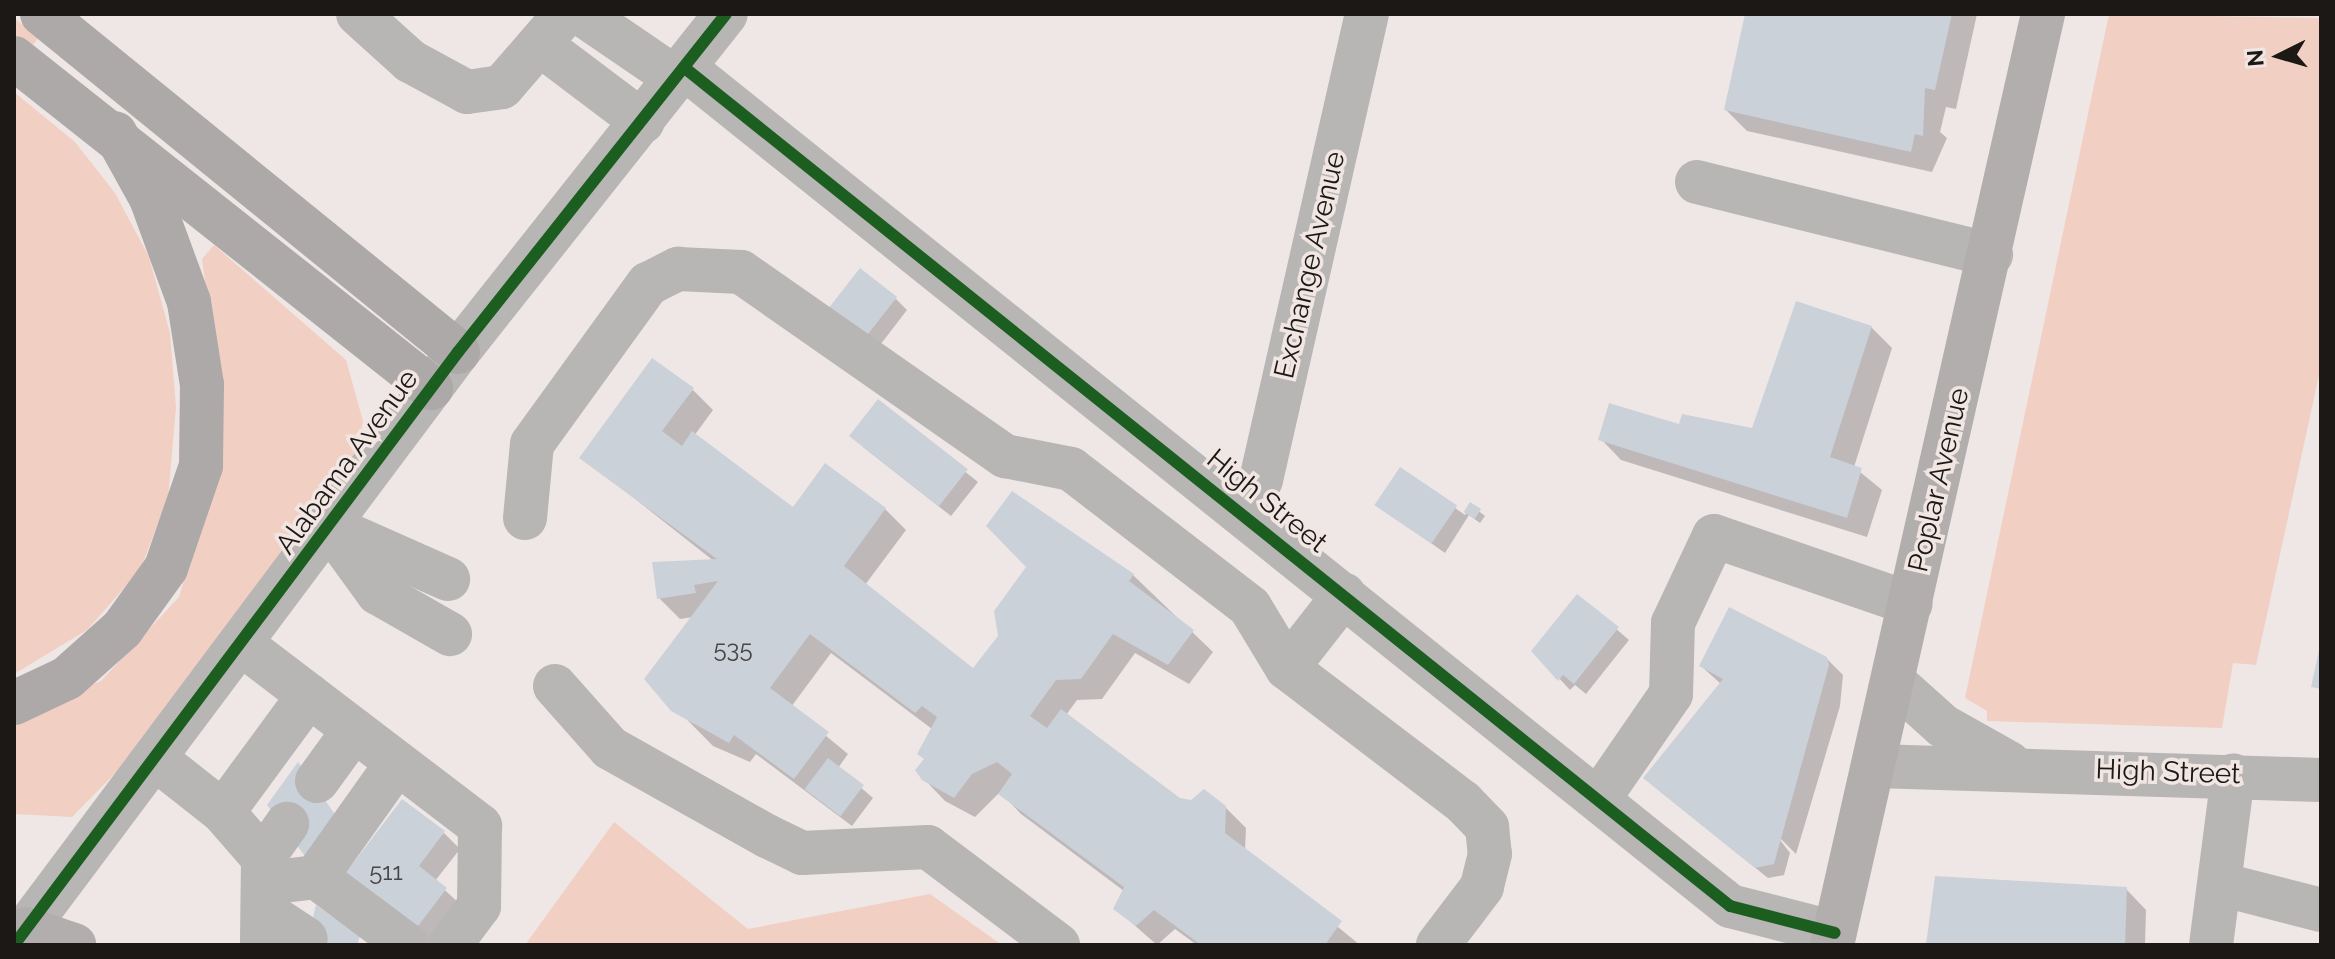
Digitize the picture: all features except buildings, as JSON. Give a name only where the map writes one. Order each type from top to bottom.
[{"type":"highway","points":[[42,14],[458,352]]},
{"type":"highway","points":[[14,58],[115,133],[431,388]]},
{"type":"highway","points":[[14,703],[67,678],[122,629],[166,568],[201,466],[202,385],[189,302],[151,198],[115,133]]},
{"type":"main road","name":"Poplar Avenue","points":[[1833,939],[1876,766],[2043,14]]},
{"type":"main road","points":[[24,935],[74,945]]},
{"type":"street","points":[[358,14],[410,61],[467,92],[502,87],[554,30],[643,122]]},
{"type":"street","name":"High Street","points":[[582,14],[681,74],[1243,512],[1600,797],[1730,906],[1833,939]]},
{"type":"street","name":"Alabama Avenue","points":[[24,935],[244,646],[458,352],[726,14]]},
{"type":"street","name":"Exchange Avenue","points":[[1243,512],[1261,480],[1367,14]]},
{"type":"street","points":[[1697,182],[1991,255]]},
{"type":"street","points":[[525,518],[532,444],[648,284],[678,269],[741,272],[1005,456],[1071,469],[1250,607],[1287,668],[1487,827],[1482,887],[1438,945]]},
{"type":"street","points":[[330,527],[448,579]]},
{"type":"street","points":[[330,527],[378,593],[450,634]]},
{"type":"street","points":[[1600,797],[1671,694],[1673,623],[1714,536],[1911,604]]},
{"type":"street","points":[[1287,668],[1344,595]]},
{"type":"street","points":[[244,646],[480,826],[479,906],[450,945]]},
{"type":"street","name":"High Street","points":[[1894,682],[1965,742],[2014,766]]},
{"type":"street","points":[[555,686],[610,748],[767,836],[802,853],[928,847],[1058,945]]},
{"type":"street","points":[[223,812],[309,695]]},
{"type":"street","points":[[317,781],[354,730]]},
{"type":"street","points":[[157,760],[223,812],[306,939]]},
{"type":"street","points":[[269,885],[316,877],[397,763]]},
{"type":"street","name":"High Street","points":[[1876,766],[2014,766],[2321,780]]},
{"type":"street","points":[[2211,945],[2233,775]]},
{"type":"street","points":[[316,877],[407,945]]},
{"type":"street","points":[[2220,884],[2321,910]]},
{"type":"street","points":[[1772,945],[1833,939]]},
{"type":"shaded area","points":[[2109,14],[2321,18],[2321,366],[2256,665],[2233,663],[2222,728],[1987,721],[1987,711],[1965,698]]},
{"type":"shaded area","points":[[14,18],[39,37],[33,45],[14,35]]},
{"type":"shaded area","points":[[14,92],[75,142],[115,193],[149,257],[170,333],[176,408],[168,498],[140,570],[87,630],[14,674]]},
{"type":"shaded area","points":[[214,245],[346,360],[363,421],[358,450],[127,761],[72,817],[14,814],[14,716],[101,681],[179,597],[214,480],[220,387],[202,259]]},
{"type":"shaded area","points":[[614,822],[748,929],[930,894],[1002,945],[525,945]]},
{"type":"cycle path","points":[[14,945],[458,352],[726,14]]},
{"type":"cycle path","points":[[686,69],[1730,906],[1835,933]]}]
